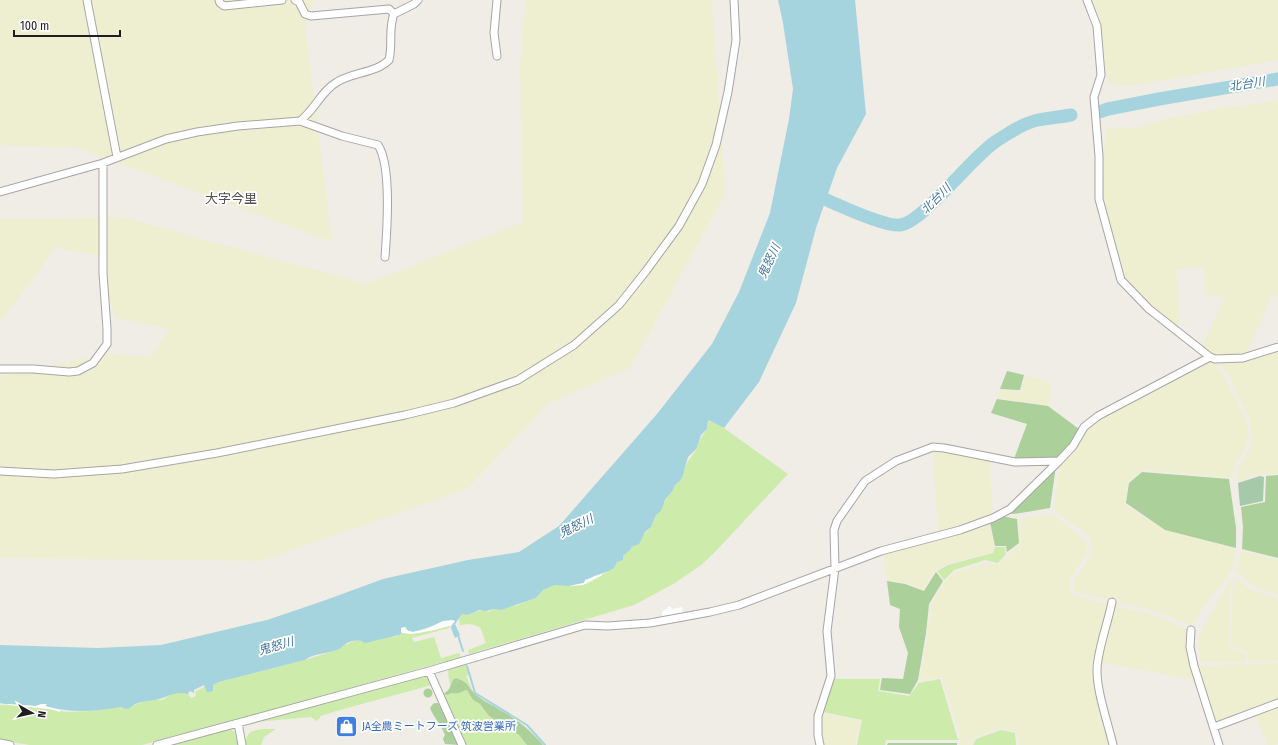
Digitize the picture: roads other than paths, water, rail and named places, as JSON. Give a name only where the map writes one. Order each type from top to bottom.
[{"type":"street","points":[[86,0],[117,157]]},
{"type":"street","points":[[219,0],[224,6],[282,0]]},
{"type":"street","points":[[295,0],[299,2],[305,14],[311,16],[389,9],[394,14]]},
{"type":"street","points":[[300,120],[313,109],[325,91],[336,82],[346,77],[380,66],[389,60],[391,47],[391,25],[394,14],[414,4],[418,0]]},
{"type":"street","points":[[497,0],[494,33],[497,56]]},
{"type":"street","points":[[0,471],[54,474],[122,469],[218,453],[405,415],[454,403],[518,380],[574,345],[619,305],[679,226],[702,184],[716,145],[728,92],[736,40],[734,0]]},
{"type":"street","points":[[1087,0],[1097,26],[1101,75],[1094,97],[1099,156],[1100,199],[1121,280],[1149,309],[1210,357],[1215,359],[1243,358],[1278,347]]},
{"type":"street","points":[[0,192],[103,163],[166,139],[197,132],[300,120],[342,136],[378,145],[383,152],[388,221],[385,257]]},
{"type":"street","points":[[0,369],[33,369],[69,372],[78,371],[93,363],[107,344],[104,273],[103,163]]},
{"type":"street","points":[[157,745],[429,670],[585,625],[608,626],[706,614],[739,605],[881,551],[960,530],[993,518],[1010,509],[1073,446],[1084,427],[1098,416],[1210,357]]},
{"type":"street","points":[[820,745],[818,735],[818,716],[831,676],[827,631],[835,568],[834,530],[837,521],[865,481],[896,461],[933,447],[1015,462],[1059,461]]},
{"type":"street","points":[[1112,602],[1109,621],[1097,661],[1097,672],[1113,745]]},
{"type":"street","points":[[1191,630],[1190,647],[1194,666],[1214,727],[1218,745]]},
{"type":"street","points":[[429,670],[462,745]]},
{"type":"street","points":[[1214,727],[1278,704]]},
{"type":"street","points":[[238,723],[242,745]]},
{"type":"street","points":[[0,743],[10,745]]},
{"type":"water","name":"鬼怒川","points":[[778,0],[855,0],[866,114],[837,168],[816,228],[796,303],[759,382],[724,428],[709,420],[707,429],[701,435],[697,448],[688,457],[682,478],[675,485],[665,500],[661,511],[656,515],[651,527],[645,532],[639,544],[631,547],[631,549],[623,556],[623,560],[617,562],[614,568],[609,571],[594,576],[584,583],[569,586],[555,585],[543,590],[536,598],[501,610],[479,610],[467,615],[462,614],[455,624],[460,635],[455,638],[451,628],[453,620],[413,632],[408,631],[405,627],[401,628],[402,633],[399,635],[365,643],[359,640],[352,641],[335,651],[219,682],[213,685],[213,691],[207,692],[204,685],[194,690],[194,693],[190,691],[188,694],[178,693],[141,702],[126,709],[121,707],[79,711],[62,710],[45,706],[46,704],[36,706],[0,703],[0,645],[98,648],[161,645],[267,620],[383,579],[468,560],[519,552],[559,526],[657,414],[712,344],[739,292],[770,213],[789,119],[793,89]]},
{"type":"waterway","name":"北台川","points":[[1099,112],[1159,99],[1278,79]]},
{"type":"waterway","name":"北台川","points":[[810,192],[869,218],[881,222],[900,225],[909,222],[921,213],[973,161],[995,142],[1032,121],[1071,115]]},
{"type":"waterway","points":[[458,635],[463,651]]},
{"type":"waterway","points":[[467,666],[475,693],[527,725],[545,745]]},
{"type":"place","name":"JA全農ミートフーズ 筑波営業所","points":[[346,726]]},
{"type":"district","name":"大字今里","points":[[231,198]]}]
